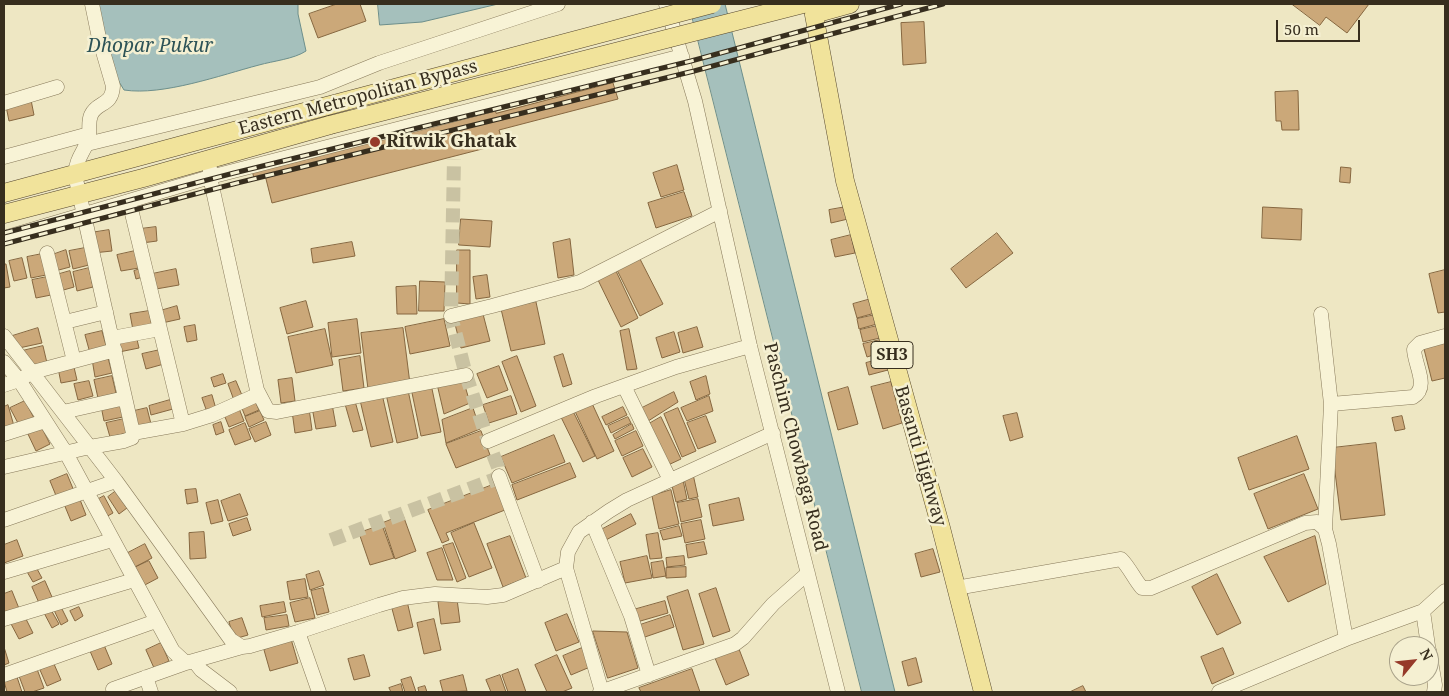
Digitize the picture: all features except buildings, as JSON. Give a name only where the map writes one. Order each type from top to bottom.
[{"type":"main road","name":"Eastern Metropolitan Bypass","points":[[4,193],[712,4]]},
{"type":"main road","points":[[4,214],[80,194],[210,168],[330,125],[810,7],[850,4]]},
{"type":"main road","name":"Basanti Highway","points":[[810,7],[845,181],[983,692]]},
{"type":"street","points":[[4,467],[90,447],[124,442],[132,438],[133,433],[75,174],[78,158],[88,139],[91,114],[110,100],[113,86],[98,38],[92,4]]},
{"type":"street","points":[[4,157],[320,87],[379,63],[558,4]]},
{"type":"street","name":"Paschim Chowbaga Road","points":[[666,4],[695,101],[750,346],[838,692]]},
{"type":"street","points":[[4,238],[129,201],[210,168],[682,56]]},
{"type":"street","points":[[4,103],[57,87]]},
{"type":"street","points":[[210,168],[259,394],[268,411],[276,412],[466,375]]},
{"type":"street","points":[[129,201],[183,424]]},
{"type":"street","points":[[451,316],[580,282],[720,211]]},
{"type":"street","points":[[47,253],[74,361]]},
{"type":"street","points":[[65,322],[106,312]]},
{"type":"street","points":[[1321,314],[1331,404],[1325,529],[1346,640]]},
{"type":"street","points":[[4,385],[19,380],[33,372],[74,361],[113,344],[160,329]]},
{"type":"street","points":[[4,336],[116,481],[231,640],[242,647]]},
{"type":"street","points":[[1331,404],[1418,394],[1421,383],[1414,349],[1420,343],[1445,336]]},
{"type":"street","points":[[488,441],[596,396],[676,368],[750,346]]},
{"type":"street","points":[[4,362],[19,380],[66,453],[173,651],[230,692]]},
{"type":"street","points":[[624,386],[670,480]]},
{"type":"street","points":[[133,433],[183,424],[212,415],[259,394]]},
{"type":"street","points":[[63,412],[125,398]]},
{"type":"street","points":[[4,434],[45,421]]},
{"type":"street","points":[[773,433],[628,500],[579,532],[568,552],[566,568],[601,692],[735,644],[743,638],[773,604],[808,572]]},
{"type":"street","points":[[499,476],[538,580]]},
{"type":"street","points":[[4,520],[116,481]]},
{"type":"street","points":[[592,522],[631,616],[649,675]]},
{"type":"street","points":[[956,588],[1121,559],[1128,566],[1135,580],[1142,588],[1151,588],[1305,523],[1317,522],[1325,529]]},
{"type":"street","points":[[4,572],[112,540]]},
{"type":"street","points":[[113,689],[190,662],[298,632],[403,598],[435,594],[487,597],[503,595],[566,568]]},
{"type":"street","points":[[4,620],[134,580]]},
{"type":"street","points":[[1219,692],[1423,611],[1445,591]]},
{"type":"street","points":[[1423,611],[1427,636]]},
{"type":"street","points":[[4,675],[156,621]]},
{"type":"street","points":[[298,632],[319,692]]},
{"type":"street","points":[[146,677],[151,692]]},
{"type":"water","name":"Dhopar Pukur","points":[[95,4],[298,4],[298,14],[306,51],[290,58],[192,84],[156,90],[124,90],[112,70]]},
{"type":"water","points":[[378,4],[498,4],[422,22],[380,25]]},
{"type":"water","points":[[689,4],[725,4],[895,692],[862,692]]},
{"type":"tunnel","points":[[331,540],[493,480],[499,476],[498,467],[466,375],[451,316],[454,159]]},
{"type":"railway","points":[[4,233],[234,173],[691,61],[901,4]]},
{"type":"railway","points":[[4,244],[237,183],[694,71],[943,4]]},
{"type":"place","name":"Ritwik Ghatak","points":[[375,142]]}]
